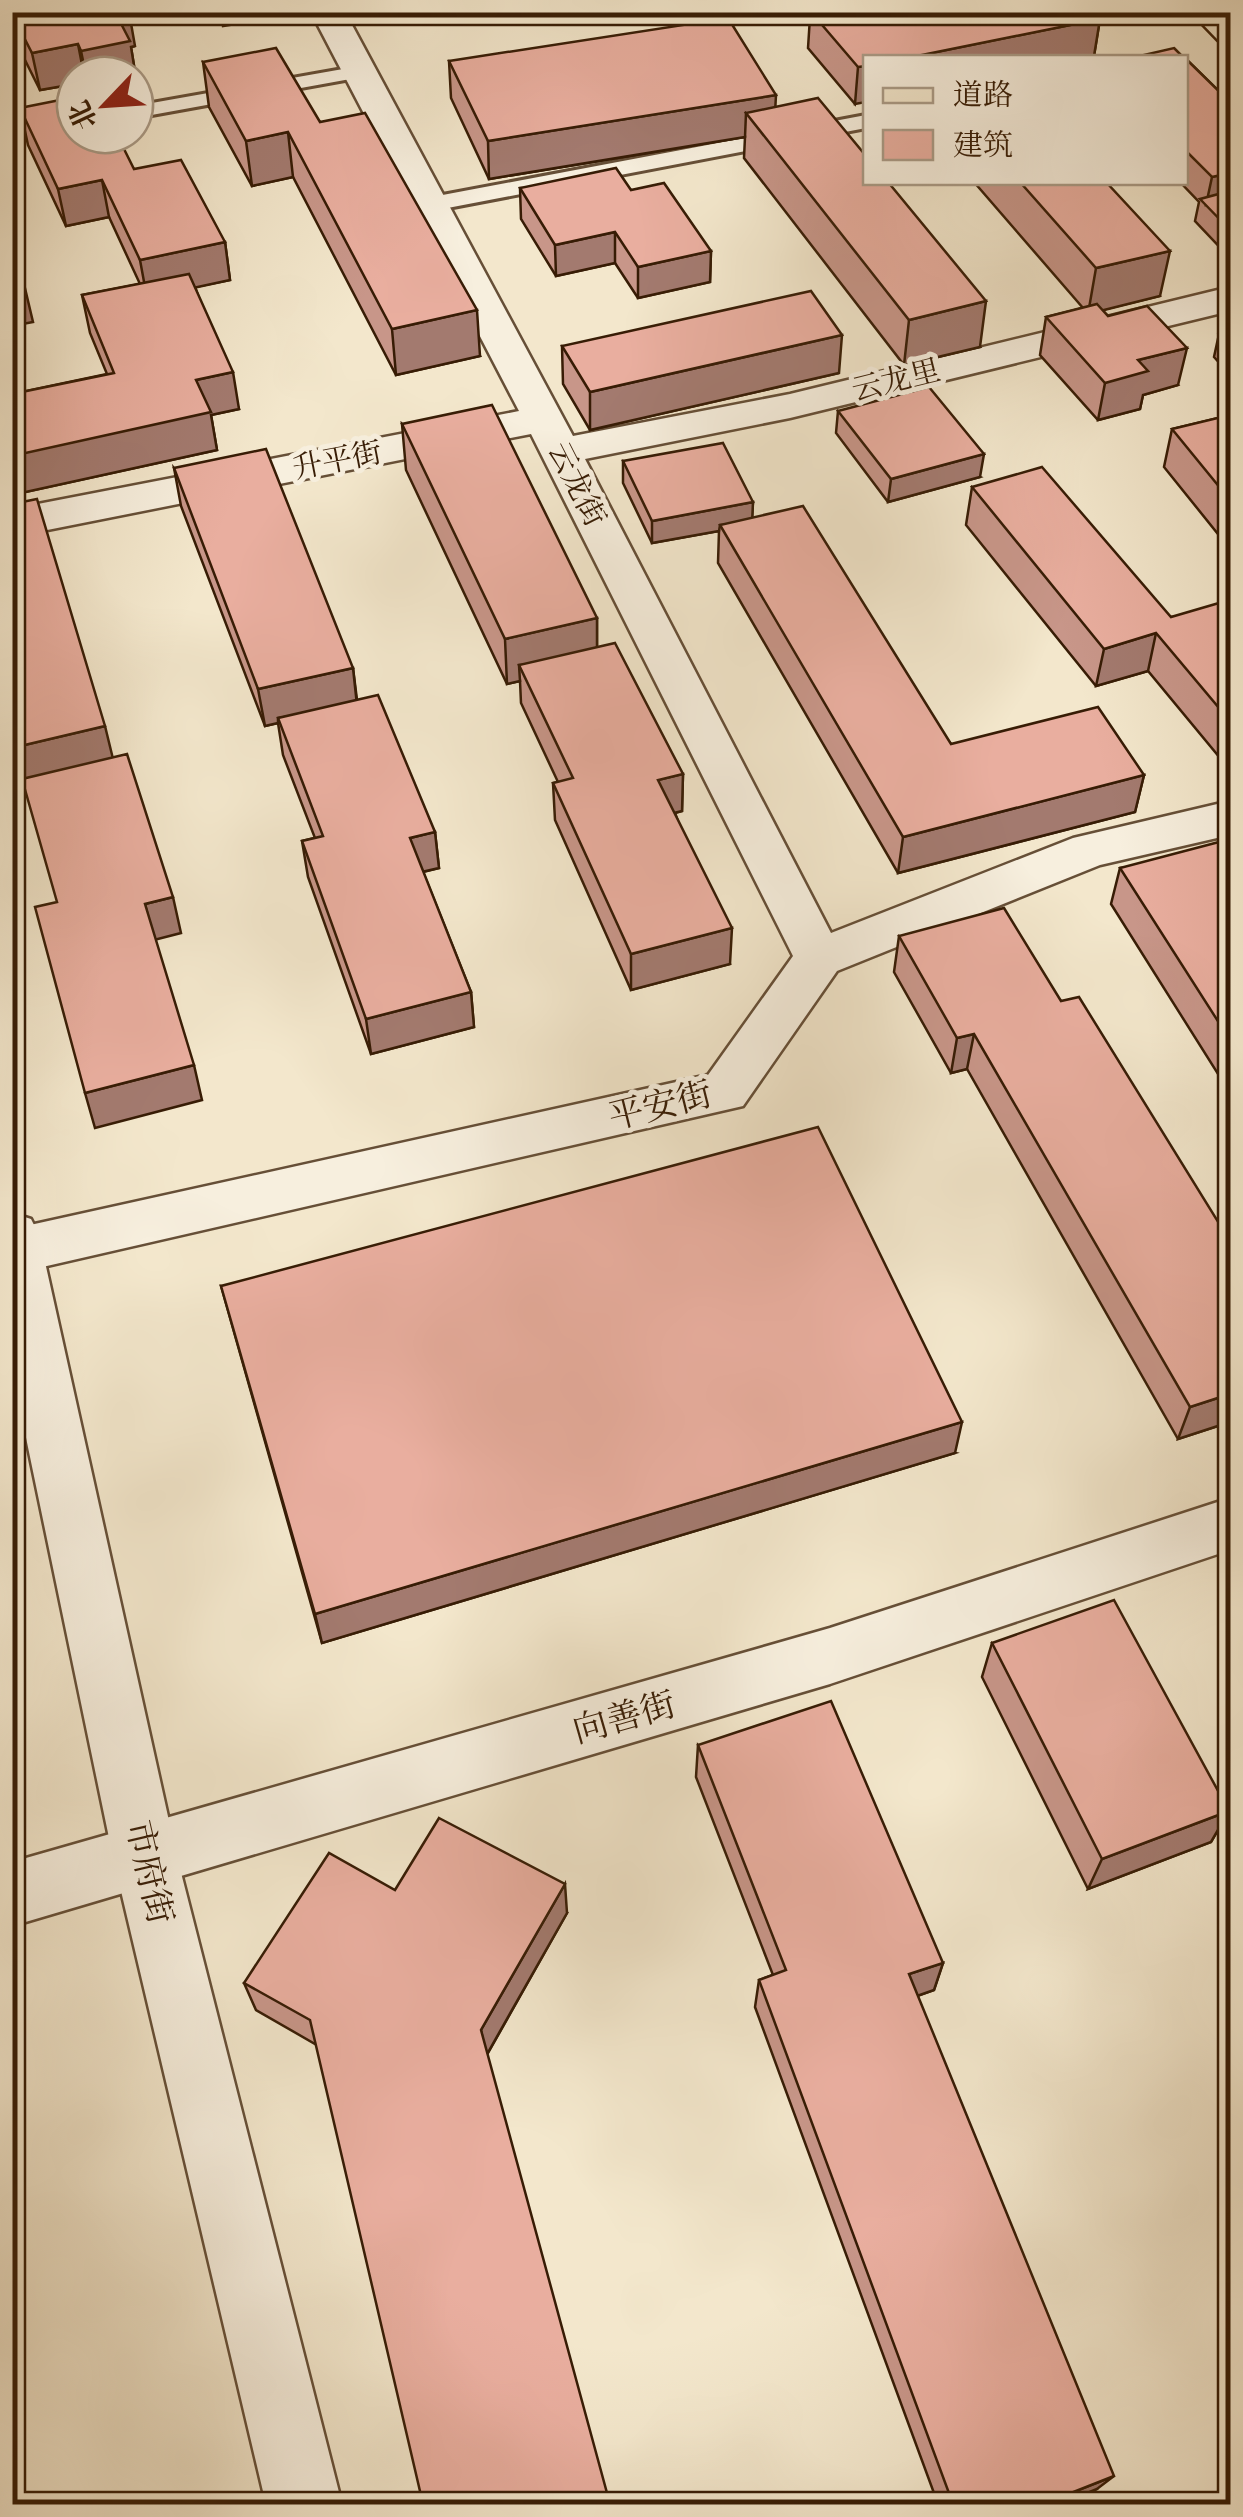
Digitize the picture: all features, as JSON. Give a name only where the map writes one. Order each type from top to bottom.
[{"type":"main road","points":[[1208,12],[1230,33]]},
{"type":"street","name":"云龙街","points":[[328,12],[432,204],[819,958]]},
{"type":"street","name":"云龙里","points":[[552,436],[790,406],[1230,299]]},
{"type":"street","name":"升平街","points":[[12,523],[552,436]]},
{"type":"street","points":[[819,958],[1090,850],[1230,818]]},
{"type":"street","name":"平安街","points":[[14,1246],[726,1092],[819,958]]},
{"type":"street","name":"市府街","points":[[14,1246],[145,1856],[304,2504]]},
{"type":"street","name":"向善街","points":[[12,1894],[830,1656],[1230,1524]]},
{"type":"lane","points":[[155,108],[360,72]]},
{"type":"lane","points":[[432,204],[863,122]]},
{"type":"lane","points":[[12,134],[55,126]]},
{"type":"building","points":[[115,12],[130,41],[81,51],[78,44],[32,53],[12,14]]},
{"type":"building","points":[[811,12],[1094,12],[1100,19],[922,55],[863,55],[863,66],[858,67]]},
{"type":"building","points":[[728,18],[776,95],[488,141],[449,61]]},
{"type":"building","points":[[276,48],[320,122],[365,113],[477,310],[392,329],[288,132],[246,141],[203,62]]},
{"type":"building","points":[[1174,48],[1181,55],[1144,55]]},
{"type":"building","points":[[1188,61],[1230,102],[1230,173],[1212,177],[1188,153]]},
{"type":"building","points":[[818,98],[863,152],[863,185],[890,185],[986,301],[909,320],[746,113]]},
{"type":"building","points":[[55,101],[55,155],[127,155],[134,169],[181,160],[225,242],[140,260],[102,180],[58,189],[20,108]]},
{"type":"building","points":[[616,168],[631,190],[664,183],[711,251],[638,267],[615,232],[555,245],[520,188]]},
{"type":"building","points":[[1023,185],[1109,185],[1170,251],[1096,268]]},
{"type":"building","points":[[1230,191],[1230,230],[1200,199]]},
{"type":"building","points":[[12,258],[24,284],[12,287]]},
{"type":"building","points":[[189,274],[233,372],[196,380],[211,412],[12,456],[12,394],[114,373],[82,295]]},
{"type":"building","points":[[811,291],[842,335],[590,392],[562,346]]},
{"type":"building","points":[[1097,304],[1108,316],[1147,306],[1187,348],[1138,360],[1148,371],[1105,383],[1046,317]]},
{"type":"building","points":[[1230,331],[1230,346],[1219,334]]},
{"type":"building","points":[[929,387],[984,454],[891,479],[838,411]]},
{"type":"building","points":[[492,405],[597,618],[505,639],[402,424]]},
{"type":"building","points":[[1230,415],[1230,500],[1172,429]]},
{"type":"building","points":[[723,443],[753,502],[652,521],[623,461]]},
{"type":"building","points":[[266,449],[353,668],[258,689],[174,468]]},
{"type":"building","points":[[1042,467],[1171,617],[1219,603],[1230,616],[1230,721],[1156,633],[1104,649],[972,487]]},
{"type":"building","points":[[37,499],[105,726],[12,748],[12,504]]},
{"type":"building","points":[[803,506],[951,744],[1098,707],[1144,775],[903,837],[720,525]]},
{"type":"building","points":[[615,643],[683,774],[658,780],[732,928],[631,954],[553,783],[573,778],[519,665]]},
{"type":"building","points":[[378,695],[435,832],[410,838],[471,992],[366,1019],[302,841],[323,836],[278,718]]},
{"type":"building","points":[[127,754],[173,897],[145,904],[194,1065],[85,1093],[35,907],[57,902],[22,779]]},
{"type":"building","points":[[1219,842],[1230,859],[1230,1040],[1120,868]]},
{"type":"building","points":[[1004,908],[1061,1001],[1079,997],[1230,1241],[1230,1394],[1190,1407],[974,1034],[957,1038],[899,936]]},
{"type":"building","points":[[818,1127],[962,1422],[315,1614],[221,1286]]},
{"type":"building","points":[[1114,1600],[1229,1811],[1102,1859],[992,1643]]},
{"type":"building","points":[[831,1701],[943,1963],[909,1974],[1114,2476],[1043,2504],[953,2504],[759,1980],[786,1970],[698,1745]]},
{"type":"building","points":[[439,1818],[565,1884],[481,2030],[610,2504],[423,2504],[310,2020],[244,1983],[329,1853],[395,1890]]}]
